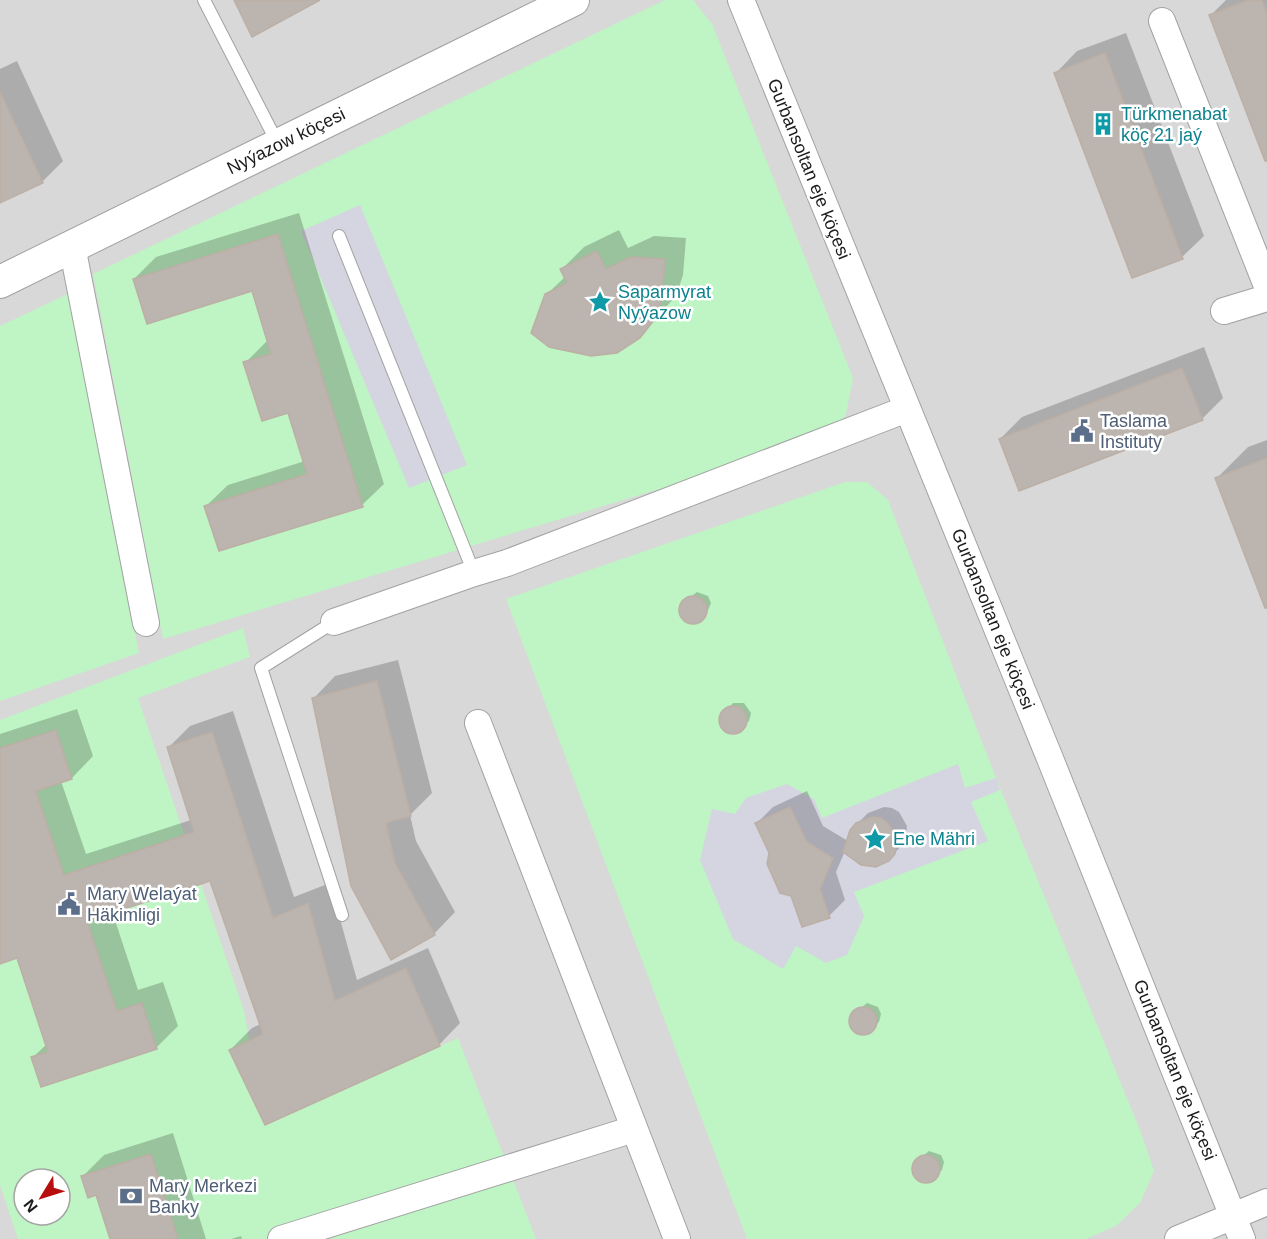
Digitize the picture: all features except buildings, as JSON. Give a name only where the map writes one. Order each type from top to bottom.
[{"type":"street","name":"Nyýazow köçesi","points":[[0,282],[573,0]]},
{"type":"street","name":"Gurbansoltan eje köçesi","points":[[741,0],[1238,1227]]},
{"type":"street","points":[[1162,21],[1265,301],[1224,311]]},
{"type":"street","points":[[72,246],[146,623]]},
{"type":"street","points":[[334,622],[507,563],[907,409]]},
{"type":"street","points":[[478,723],[676,1239]]},
{"type":"street","points":[[281,1239],[634,1129]]},
{"type":"street","points":[[1178,1239],[1238,1227],[1267,1202]]},
{"type":"lane","points":[[204,0],[278,145]]},
{"type":"lane","points":[[339,236],[474,573]]},
{"type":"lane","points":[[334,622],[261,668],[342,915]]},
{"type":"shaded area","points":[[0,0],[1267,0],[1267,1239],[0,1239]]},
{"type":"shaded area","points":[[360,205],[467,465],[409,488],[301,231]]},
{"type":"shaded area","points":[[958,764],[965,788],[996,778],[1000,790],[971,802],[988,841],[854,892],[864,916],[847,955],[826,963],[796,946],[783,969],[733,939],[700,860],[712,809],[735,814],[746,798],[787,784],[814,799],[822,818]],"holes":[[[790,807],[807,842],[820,850],[827,873],[820,889],[830,918],[802,927],[791,896],[780,892],[769,853],[755,823]],[[872,817],[881,818],[888,823],[897,837],[895,854],[889,861],[876,867],[861,865],[850,830],[856,823]]]},
{"type":"green space","points":[[665,0],[693,0],[712,24],[853,378],[846,414],[832,437],[163,639],[93,274]]},
{"type":"green space","points":[[70,293],[139,653],[0,701],[0,326]]},
{"type":"green space","points":[[845,482],[867,482],[888,500],[996,778],[1140,1130],[1154,1171],[1140,1203],[1116,1226],[1086,1239],[747,1239],[506,599]]},
{"type":"green space","points":[[243,628],[250,657],[138,698],[244,1011],[265,1124],[458,1038],[536,1239],[18,1239],[14,1227],[72,1227],[72,1167],[12,1167],[12,1221],[0,1185],[0,720]]},
{"type":"place","name":"Türkmenabat köç 21 jaý","points":[[1103,124]]},
{"type":"place","name":"Saparmyrat Nyýazow","points":[[600,302]]},
{"type":"place","name":"Taslama Instituty","points":[[1082,431]]},
{"type":"place","name":"Ene Mähri","points":[[875,839]]},
{"type":"place","name":"Mary Welaýat Häkimligi","points":[[69,904]]},
{"type":"place","name":"Mary Merkezi Banky","points":[[131,1196]]}]
